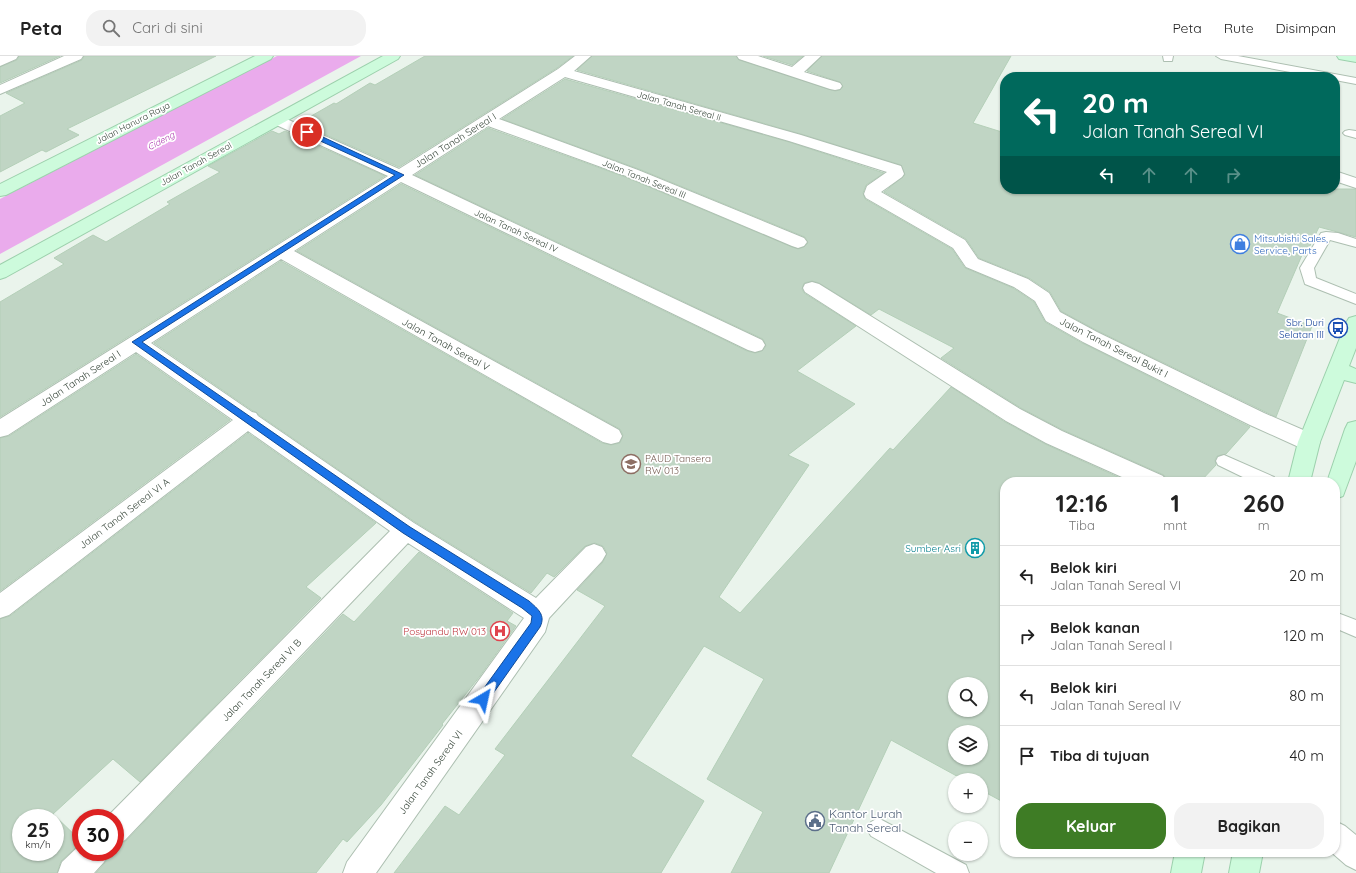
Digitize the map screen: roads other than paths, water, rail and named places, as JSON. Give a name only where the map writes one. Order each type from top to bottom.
[{"type":"street","points":[[0,62],[12,56]]},
{"type":"street","points":[[0,90],[76,56]]},
{"type":"street","name":"Jalan Hanura Raya","points":[[0,191],[266,56]]},
{"type":"street","name":"Jalan Tanah Sereal","points":[[0,273],[393,56]]},
{"type":"street","name":"Jalan Tanah Sereal I","points":[[0,429],[563,72],[584,56]]},
{"type":"street","points":[[744,56],[835,86]]},
{"type":"street","points":[[794,73],[814,56]]},
{"type":"street","points":[[1344,56],[1356,58]]},
{"type":"street","name":"Jalan Tanah Sereal II","points":[[563,72],[795,138]]},
{"type":"street","points":[[0,75],[20,81]]},
{"type":"street","name":"Jalan Tanah Sereal IV","points":[[277,120],[400,175],[424,188],[755,345]]},
{"type":"street","name":"Jalan Tanah Sereal III","points":[[487,120],[632,173],[798,242]]},
{"type":"street","name":"Jalan Tanah Sereal Bukit I","points":[[795,138],[895,170],[896,174],[873,190],[872,194],[959,244],[972,263],[1021,283],[1042,296],[1053,316],[1090,337],[1257,419],[1309,442]]},
{"type":"street","points":[[1340,178],[1356,183]]},
{"type":"street","name":"Jalan Tanah Sereal V","points":[[280,251],[611,436]]},
{"type":"street","points":[[812,288],[1013,415],[1054,437],[1144,477]]},
{"type":"street","points":[[1300,477],[1309,442],[1356,323]]},
{"type":"street","points":[[136,342],[249,419],[406,530],[526,604],[537,614],[594,554]]},
{"type":"street","points":[[1337,370],[1356,376]]},
{"type":"street","name":"Jalan Tanah Sereal VI A","points":[[0,607],[249,419]]},
{"type":"street","points":[[1339,477],[1356,429]]},
{"type":"street","name":"Jalan Tanah Sereal VI B","points":[[124,821],[406,530]]},
{"type":"street","name":"Jalan Tanah Sereal VI","points":[[358,873],[536,624],[537,614]]},
{"type":"street","points":[[1340,841],[1356,855]]},
{"type":"street","points":[[1186,873],[1189,857]]},
{"type":"street","points":[[1244,873],[1247,857]]},
{"type":"street","points":[[73,873],[85,861]]},
{"type":"lane","points":[[1221,56],[1249,58],[1314,72]]},
{"type":"lane","points":[[1340,78],[1356,81]]},
{"type":"lane","points":[[1356,243],[1338,237],[1326,236],[1307,268],[1310,280],[1356,299]]},
{"type":"lane","points":[[1224,461],[1258,477]]},
{"type":"lane","points":[[1340,622],[1356,629]]},
{"type":"lane","points":[[878,829],[958,873]]},
{"type":"water","name":"Cideng","points":[[277,56],[361,56],[0,254],[0,199]]},
{"type":"place","name":"Mitsubishi Sales, Service, Parts","points":[[1240,244]]},
{"type":"place","name":"Sbr. Duri Selatan III","points":[[1338,328]]},
{"type":"place","name":"PAUD Tansera RW 013","points":[[631,464]]},
{"type":"place","name":"Sumber Asri","points":[[975,548]]},
{"type":"place","name":"Posyandu RW 013","points":[[500,631]]},
{"type":"place","name":"Kantor Lurah Tanah Sereal","points":[[815,821]]}]
